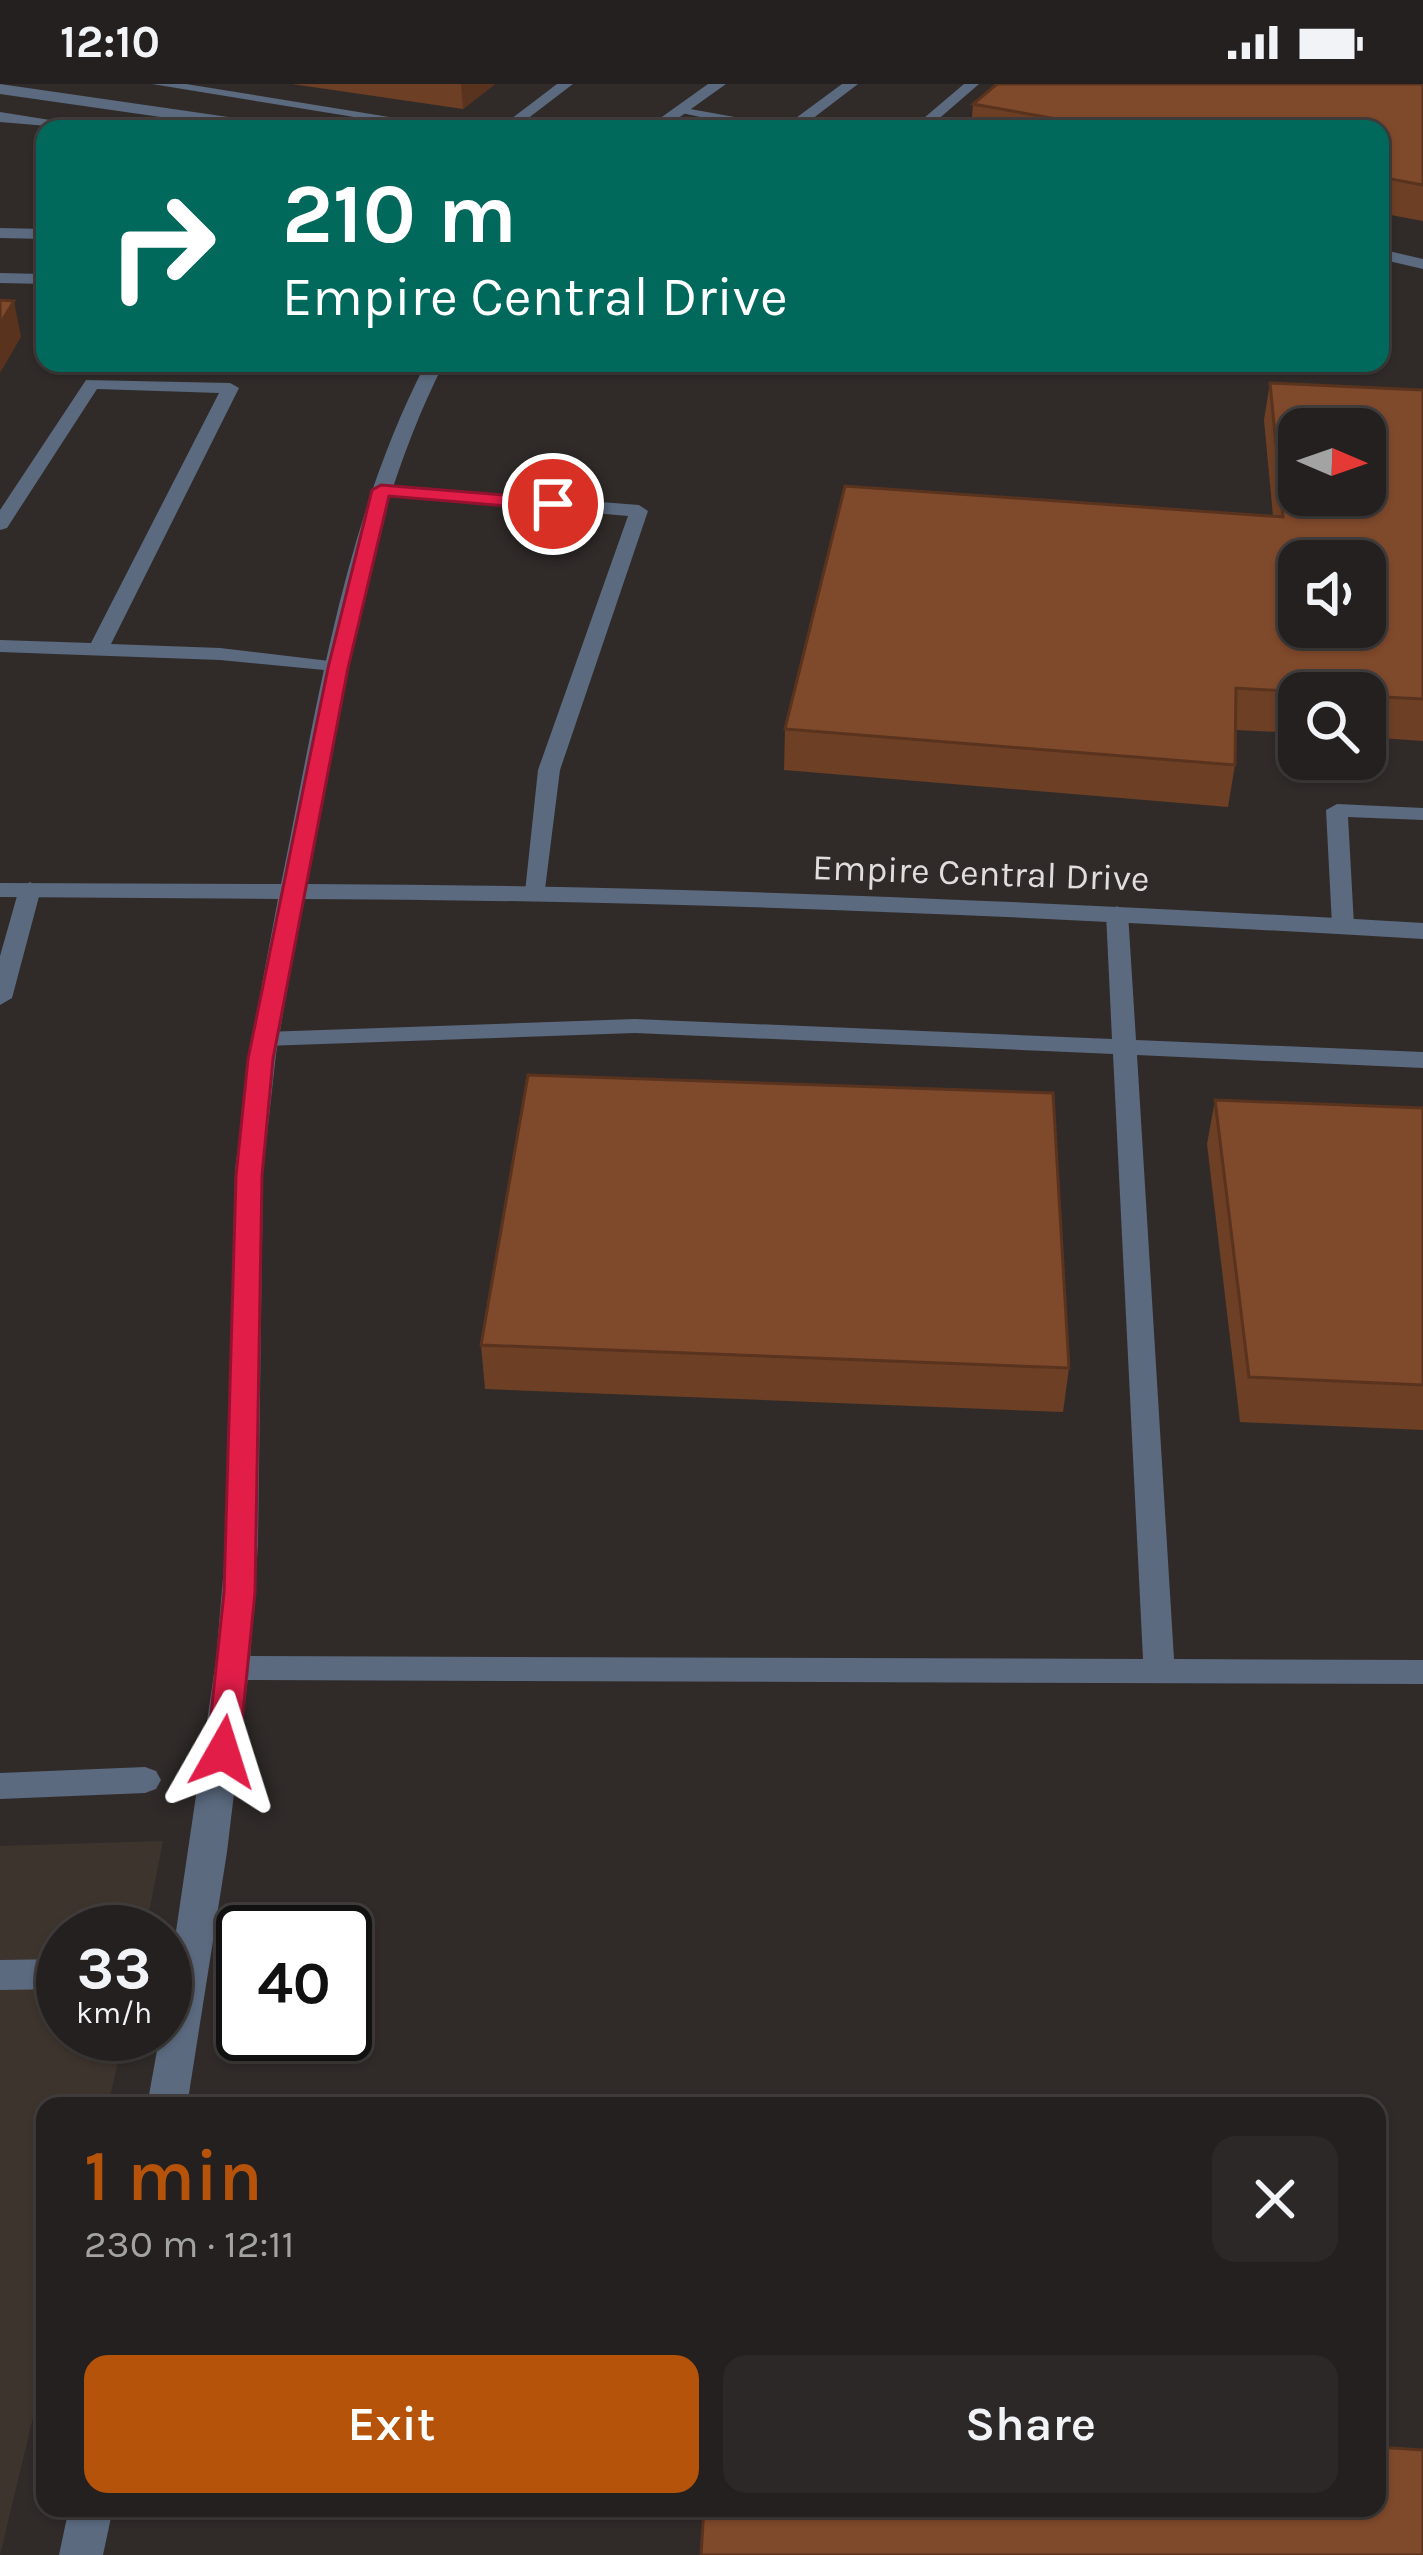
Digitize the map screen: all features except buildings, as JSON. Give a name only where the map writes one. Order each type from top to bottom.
[{"type":"street","points":[[666,120],[718,84]]},
{"type":"street","points":[[0,89],[188,120]]},
{"type":"street","points":[[0,117],[36,123]]},
{"type":"street","points":[[192,1918],[213,1837],[239,1593],[249,1176],[264,1039],[338,668],[381,490],[430,372]]},
{"type":"street","name":"Empire Central Drive","points":[[0,890],[536,892],[1117,913],[1423,931]]},
{"type":"street","points":[[167,2097],[170,2061]]},
{"type":"street","points":[[81,2555],[89,2517]]},
{"type":"lane","points":[[159,84],[397,120]]},
{"type":"lane","points":[[517,120],[566,84]]},
{"type":"lane","points":[[799,120],[851,84]]},
{"type":"lane","points":[[929,120],[972,84]]},
{"type":"lane","points":[[679,111],[732,120]]},
{"type":"lane","points":[[0,233],[36,234]]},
{"type":"lane","points":[[1389,256],[1423,265]]},
{"type":"lane","points":[[0,278],[36,279]]},
{"type":"lane","points":[[0,524],[92,384],[230,388],[98,650]]},
{"type":"lane","points":[[381,490],[639,511],[549,770],[536,892]]},
{"type":"lane","points":[[0,646],[220,654],[338,668]]},
{"type":"lane","points":[[1343,925],[1337,810],[1423,814]]},
{"type":"lane","points":[[0,998],[30,889]]},
{"type":"lane","points":[[1117,913],[1159,1672]]},
{"type":"lane","points":[[264,1039],[635,1026],[1423,1060]]},
{"type":"lane","points":[[232,1668],[1423,1672]]},
{"type":"lane","points":[[0,1786],[145,1780]]},
{"type":"lane","points":[[0,1975],[36,1974]]},
{"type":"shaded area","points":[[163,1841],[150,1905],[36,1905],[36,2061],[118,2061],[110,2097],[36,2097],[36,2405],[0,2555],[0,1846]]},
{"type":"route","points":[[223,1752],[239,1593],[249,1176],[260,1059],[338,668],[381,490],[553,504]]}]
